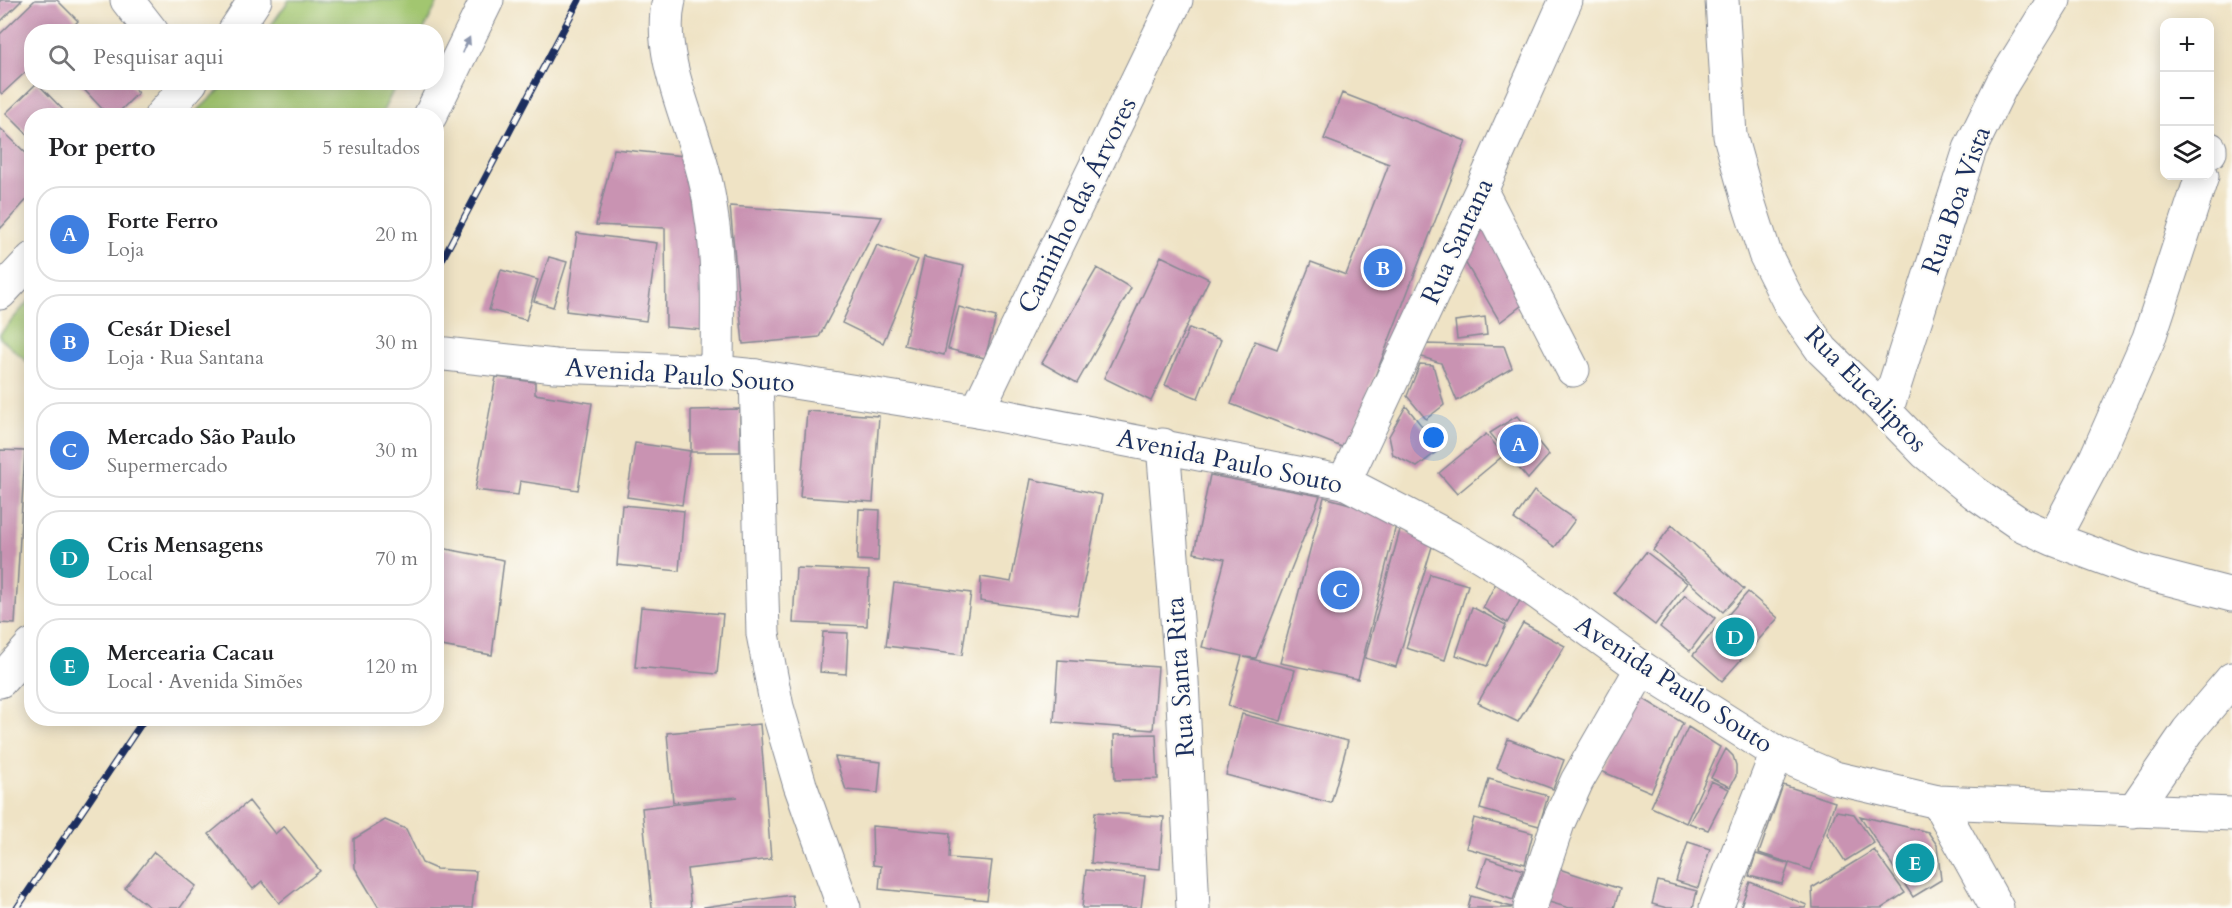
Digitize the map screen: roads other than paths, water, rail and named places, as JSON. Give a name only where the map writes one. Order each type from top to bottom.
[{"type":"street","points":[[127,0],[146,24]]},
{"type":"street","points":[[239,24],[255,0]]},
{"type":"street","points":[[435,108],[487,0]]},
{"type":"street","points":[[669,0],[667,40],[674,77],[700,163],[718,256],[717,372]]},
{"type":"street","name":"Caminho das Árvores","points":[[977,411],[1176,0]]},
{"type":"street","name":"Rua Santana","points":[[1344,482],[1481,191],[1566,0]]},
{"type":"street","name":"Rua Eucaliptos","points":[[1722,0],[1730,136],[1749,204],[1765,254],[1790,304],[1822,350],[1926,453],[1975,493],[2020,524],[2053,539],[2139,571],[2232,595]]},
{"type":"street","name":"Rua Boa Vista","points":[[1886,412],[1970,149],[2002,84],[2054,0]]},
{"type":"street","points":[[168,108],[185,90]]},
{"type":"street","points":[[2053,539],[2096,458],[2149,338],[2200,180]]},
{"type":"street","points":[[1481,191],[1573,370]]},
{"type":"street","points":[[0,293],[24,268]]},
{"type":"street","name":"Avenida Paulo Souto","points":[[444,353],[555,366],[717,372],[756,376],[977,411],[1163,445],[1344,482],[1455,540],[1513,575],[1642,668],[1777,753],[1835,778],[1938,802],[2232,814]]},
{"type":"street","points":[[756,376],[763,634],[777,706],[800,785],[844,908]]},
{"type":"street","name":"Rua Santa Rita","points":[[1163,445],[1182,681],[1193,908]]},
{"type":"street","points":[[0,681],[24,654]]},
{"type":"street","points":[[1530,908],[1558,823],[1577,781],[1642,668]]},
{"type":"street","points":[[2133,811],[2187,731],[2232,679]]},
{"type":"street","points":[[1716,908],[1777,753]]},
{"type":"street","points":[[1938,802],[1997,908]]},
{"type":"railway","points":[[444,256],[579,0]]},
{"type":"railway","points":[[17,908],[140,726]]},
{"type":"place","name":"Cesár Diesel","points":[[1383,268]]},
{"type":"place","name":"Forte Ferro","points":[[1519,444]]},
{"type":"place","name":"Mercado São Paulo","points":[[1340,590]]},
{"type":"place","name":"Cris Mensagens","points":[[1735,637]]},
{"type":"place","name":"Mercearia Cacau","points":[[1915,863]]}]
